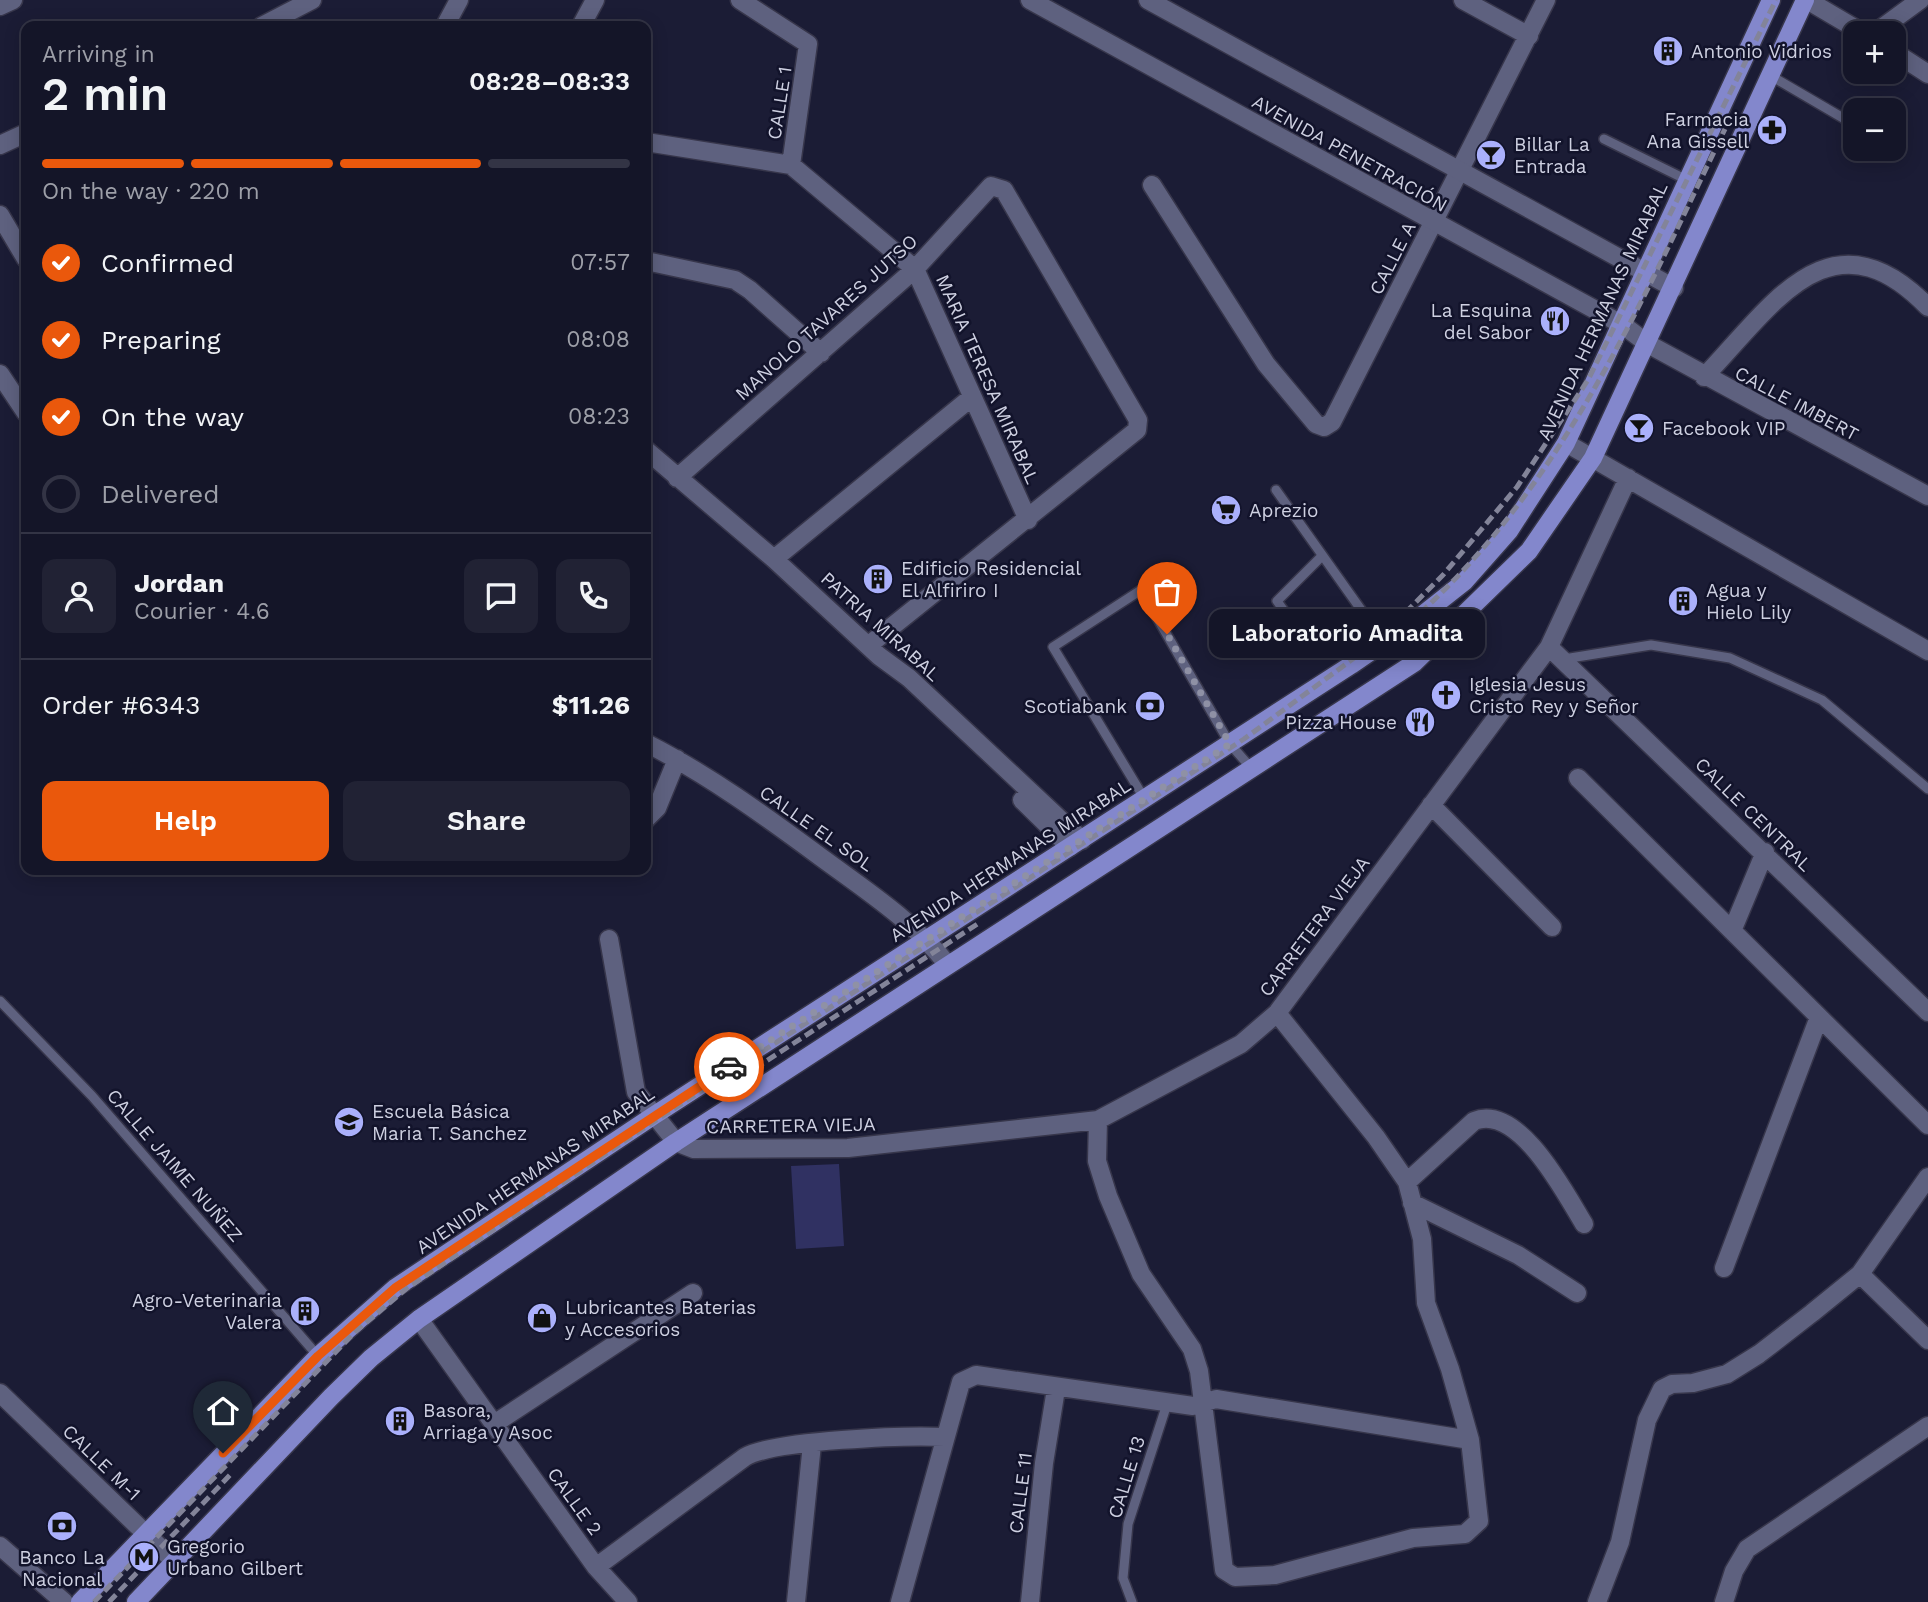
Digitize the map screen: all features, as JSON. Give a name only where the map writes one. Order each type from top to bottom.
[{"type":"main road","name":"AVENIDA HERMANAS MIRABAL","points":[[80,1602],[318,1356],[395,1288],[653,1116],[1230,744],[1384,642],[1464,582],[1509,531],[1566,443],[1623,325],[1644,272],[1771,0]]},
{"type":"main road","points":[[136,1602],[331,1397],[371,1358],[419,1319],[676,1142],[1414,663],[1529,551],[1593,458],[1806,0]]},
{"type":"street","points":[[0,6],[13,0]]},
{"type":"street","points":[[272,21],[312,0]]},
{"type":"street","points":[[448,21],[459,0]]},
{"type":"street","points":[[584,21],[595,0]]},
{"type":"street","name":"CALLE 1","points":[[740,0],[808,44],[791,165]]},
{"type":"street","name":"AVENIDA PENETRACIÓN","points":[[1030,0],[1623,325],[1648,344]]},
{"type":"street","name":"AVENIDA PENETRACIÓN","points":[[1148,0],[1674,288]]},
{"type":"street","points":[[1463,0],[1529,36]]},
{"type":"street","name":"CALLE A","points":[[1152,186],[1266,364],[1315,424],[1324,428],[1332,422],[1546,0]]},
{"type":"street","points":[[1806,0],[1843,21]]},
{"type":"street","points":[[1891,21],[1920,0]]},
{"type":"street","points":[[1906,60],[1928,74]]},
{"type":"street","points":[[0,145],[21,135]]},
{"type":"street","points":[[651,143],[791,165]]},
{"type":"street","name":"MARIA TERESA MIRABAL","points":[[791,165],[915,269],[1028,520]]},
{"type":"street","name":"MANOLO TAVARES JUTSO","points":[[677,478],[915,269],[991,186],[998,186],[1004,190],[1138,420],[1137,430],[1129,438],[1028,520]]},
{"type":"street","points":[[0,215],[21,251]]},
{"type":"street","points":[[651,262],[735,280],[821,352]]},
{"type":"street","points":[[1704,377],[1790,287],[1811,272],[1835,265],[1871,267],[1891,275],[1928,307]]},
{"type":"street","name":"CALLE IMBERT","points":[[1648,344],[1704,377],[1928,496]]},
{"type":"street","points":[[0,374],[21,406]]},
{"type":"street","points":[[774,559],[972,397]]},
{"type":"street","points":[[1566,443],[1928,651]]},
{"type":"street","name":"PATRIA MIRABAL","points":[[651,455],[774,559],[874,651],[909,678],[1076,844]]},
{"type":"street","name":"CARRETERA VIEJA","points":[[676,1142],[694,1149],[848,1149],[1098,1121],[1241,1044],[1277,1013],[1549,647],[1628,478]]},
{"type":"street","points":[[874,651],[1028,520]]},
{"type":"street","name":"CALLE CENTRAL","points":[[1549,647],[1765,852],[1928,1012]]},
{"type":"street","name":"CALLE EL SOL","points":[[651,746],[731,793],[877,896],[927,939],[948,965]]},
{"type":"street","points":[[651,814],[657,807],[677,759]]},
{"type":"street","points":[[1578,778],[1928,1125]]},
{"type":"street","points":[[1430,805],[1552,927]]},
{"type":"street","points":[[1732,931],[1765,852]]},
{"type":"street","points":[[609,939],[636,1092],[676,1142]]},
{"type":"street","points":[[1098,1121],[1097,1161],[1108,1196],[1141,1274],[1192,1349],[1203,1403],[1221,1563],[1224,1570],[1236,1577],[1275,1575],[1413,1538],[1465,1534],[1479,1521],[1469,1440],[1450,1368],[1426,1303],[1422,1239],[1407,1182],[1376,1137],[1277,1013]]},
{"type":"street","points":[[1724,1268],[1819,1017]]},
{"type":"street","points":[[1407,1182],[1475,1121],[1484,1117],[1493,1119],[1519,1134],[1540,1155],[1584,1224]]},
{"type":"street","points":[[1597,1602],[1620,1542],[1647,1420],[1662,1389],[1672,1384],[1693,1383],[1727,1374],[1759,1354],[1860,1274],[1928,1177]]},
{"type":"street","points":[[1412,1203],[1518,1255],[1577,1293]]},
{"type":"street","points":[[1860,1274],[1928,1340]]},
{"type":"street","points":[[494,1424],[693,1293]]},
{"type":"street","name":"CALLE 2","points":[[419,1319],[596,1567],[628,1602]]},
{"type":"street","points":[[900,1602],[961,1382],[967,1377],[976,1375],[1167,1404],[1193,1406],[1216,1399],[1469,1440]]},
{"type":"street","name":"CALLE 11","points":[[1030,1602],[1044,1463],[1056,1389]]},
{"type":"street","name":"CALLE M-1","points":[[0,1393],[174,1561]]},
{"type":"street","points":[[1724,1602],[1734,1571],[1747,1549],[1928,1426]]},
{"type":"street","points":[[596,1567],[752,1453],[812,1444],[945,1437]]},
{"type":"street","points":[[796,1602],[812,1444]]},
{"type":"street","points":[[0,1546],[64,1602]]},
{"type":"lane","points":[[1771,76],[1843,118]]},
{"type":"lane","points":[[1604,139],[1687,180]]},
{"type":"lane","points":[[1276,490],[1384,642]]},
{"type":"lane","points":[[1314,653],[1277,601],[1322,556]]},
{"type":"lane","points":[[1144,798],[1053,647],[1141,590],[1230,744],[1252,769]]},
{"type":"lane","points":[[1563,660],[1651,645],[1730,658],[1822,700],[1928,789]]},
{"type":"lane","name":"CALLE JAIME NUÑEZ","points":[[0,1001],[92,1096],[318,1356]]},
{"type":"lane","name":"CALLE 13","points":[[1132,1602],[1123,1578],[1128,1524],[1167,1404]]},
{"type":"shaded area","points":[[839,1164],[844,1246],[796,1249],[791,1166]]},
{"type":"railway","points":[[94,1602],[355,1332],[406,1289],[635,1134],[1244,739],[1365,650],[1404,614],[1443,575],[1517,487],[1588,380],[1776,0]]},
{"type":"railway","points":[[1409,623],[1463,571],[1510,515],[1553,455],[1592,393],[1627,328],[1725,129]]},
{"type":"railway","points":[[717,1093],[979,923]]},
{"type":"railway","points":[[109,1602],[230,1475]]},
{"type":"way so far","points":[[729,1067],[1230,744],[1167,634]]},
{"type":"place","name":"Antonio Vidrios","points":[[1668,51]]},
{"type":"place","name":"Farmacia Ana Gissell","points":[[1772,130]]},
{"type":"place","name":"Billar La Entrada","points":[[1491,155]]},
{"type":"place","name":"La Esquina del Sabor","points":[[1555,321]]},
{"type":"place","name":"Facebook VIP","points":[[1639,428]]},
{"type":"place","name":"Aprezio","points":[[1226,510]]},
{"type":"place","name":"Edificio Residencial El Alfiriro I","points":[[878,579]]},
{"type":"place","name":"Agua y Hielo Lily","points":[[1683,601]]},
{"type":"place","name":"Laboratorio Amadita","points":[[1167,634]]},
{"type":"place","name":"Iglesia Jesus Cristo Rey y Señor","points":[[1446,695]]},
{"type":"place","name":"Scotiabank","points":[[1150,706]]},
{"type":"place","name":"Pizza House","points":[[1420,722]]},
{"type":"place","name":"Escuela Básica Maria T. Sanchez","points":[[349,1122]]},
{"type":"place","name":"Agro-Veterinaria Valera","points":[[305,1311]]},
{"type":"place","name":"Lubricantes Baterias y Accesorios","points":[[542,1318]]},
{"type":"place","name":"Basora, Arriaga y Asoc","points":[[400,1421]]},
{"type":"place","name":"Banco La Nacional","points":[[62,1526]]},
{"type":"place","name":"Gregorio Urbano Gilbert","points":[[144,1557]]},
{"type":"route","points":[[223,1453],[353,1322],[395,1288],[729,1067]]}]
